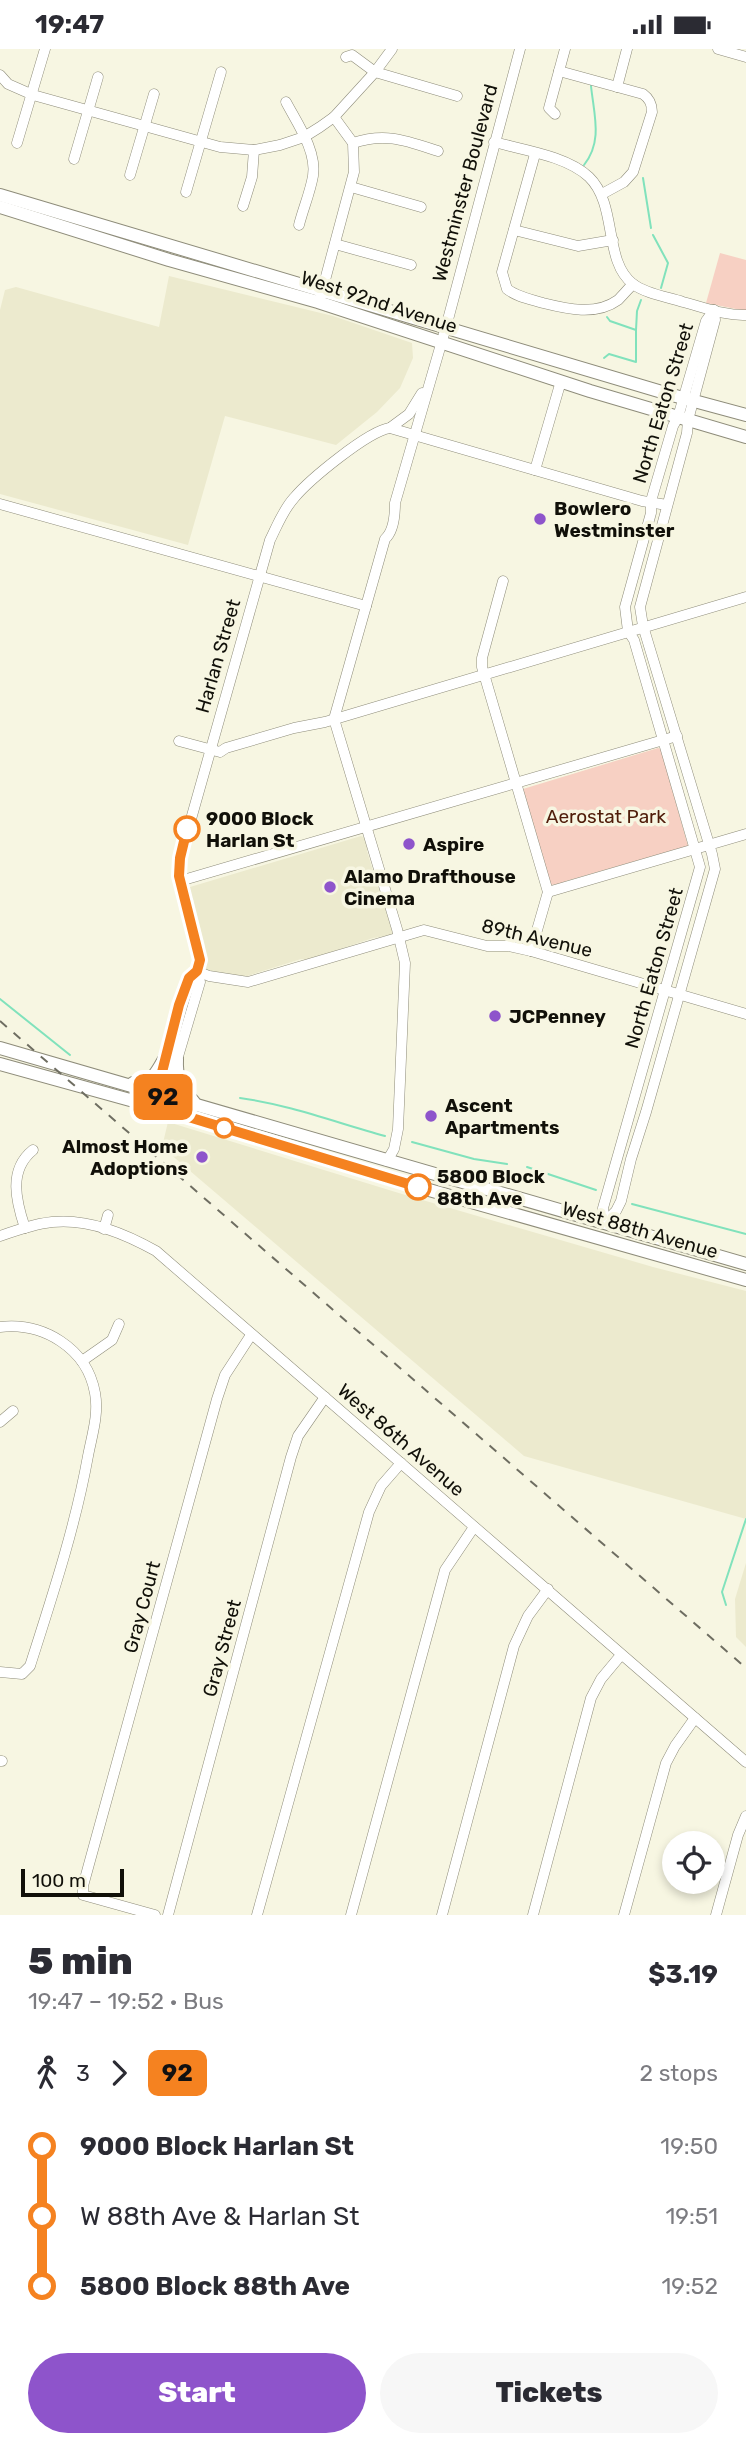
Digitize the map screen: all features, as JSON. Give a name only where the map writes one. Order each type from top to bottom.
[{"type":"main road","name":"West 92nd Avenue","points":[[0,195],[320,297],[441,343],[746,437]]},
{"type":"main road","name":"West 92nd Avenue","points":[[0,207],[169,260],[446,327],[746,415]]},
{"type":"main road","name":"West 88th Avenue","points":[[0,1048],[746,1263]]},
{"type":"main road","points":[[127,1084],[144,1083],[155,1077],[174,1055]]},
{"type":"main road","points":[[174,1055],[181,1086],[197,1105]]},
{"type":"main road","name":"West 88th Avenue","points":[[0,1064],[746,1280]]},
{"type":"street","points":[[18,143],[45,49]]},
{"type":"street","points":[[0,75],[8,84],[33,95],[200,142],[230,149],[254,150],[304,137],[334,117],[392,49]]},
{"type":"street","name":"Westminster Boulevard","points":[[430,380],[520,49]]},
{"type":"street","points":[[555,114],[549,108],[565,49]]},
{"type":"street","points":[[617,87],[628,49]]},
{"type":"street","points":[[718,49],[746,57]]},
{"type":"street","points":[[346,57],[352,55],[374,72],[457,96]]},
{"type":"street","points":[[559,71],[643,94],[649,99],[652,112],[638,163],[624,181],[601,194]]},
{"type":"street","points":[[186,192],[221,72]]},
{"type":"street","points":[[74,159],[97,77]]},
{"type":"street","points":[[130,175],[154,95]]},
{"type":"street","points":[[286,102],[311,154],[314,174],[299,225]]},
{"type":"street","points":[[320,297],[354,172],[353,143],[334,117]]},
{"type":"street","points":[[353,143],[377,136],[389,137],[438,151]]},
{"type":"street","points":[[494,142],[578,168],[591,179],[601,194],[622,271],[633,284],[650,292],[714,310],[746,315]]},
{"type":"street","points":[[243,206],[252,177],[254,150]]},
{"type":"street","points":[[535,154],[502,272],[507,289],[517,296],[571,310],[587,310],[617,301],[633,284]]},
{"type":"street","points":[[351,187],[421,207]]},
{"type":"street","points":[[514,230],[578,246],[613,240]]},
{"type":"street","points":[[335,244],[411,265]]},
{"type":"street","name":"North Eaton Street","points":[[605,1222],[621,1201],[714,874],[714,861],[639,607],[688,433],[683,419],[706,321],[714,310]]},
{"type":"street","points":[[387,1161],[394,1149],[398,1129],[405,963],[334,719],[385,539],[383,534],[389,510],[395,503],[430,380]]},
{"type":"street","name":"Harlan Street","points":[[174,1055],[200,982],[197,971],[200,960],[180,881],[180,858],[270,540],[292,499],[323,471],[375,432],[390,428],[409,415],[430,380]]},
{"type":"street","points":[[535,470],[561,381]]},
{"type":"street","name":"North Eaton Street","points":[[605,1222],[603,1208],[700,864],[634,640],[628,631],[625,601],[673,426],[683,419]]},
{"type":"street","points":[[390,428],[643,501],[667,505]]},
{"type":"street","points":[[0,503],[366,606]]},
{"type":"street","points":[[503,581],[482,658],[483,674],[548,892],[531,951]]},
{"type":"street","points":[[179,741],[220,752],[226,748],[334,719],[746,597]]},
{"type":"street","points":[[180,881],[677,736]]},
{"type":"street","points":[[548,892],[746,834]]},
{"type":"street","name":"89th Avenue","points":[[197,971],[209,976],[248,982],[428,930],[487,946],[509,946],[531,951],[679,992],[746,1014]]},
{"type":"street","name":"Harlan Street","points":[[159,1108],[169,1087],[183,993],[189,978],[197,971]]},
{"type":"street","points":[[174,1055],[187,1007],[183,993]]},
{"type":"street","points":[[24,1228],[16,1202],[16,1184],[23,1158],[33,1150]]},
{"type":"street","points":[[104,1229],[108,1215]]},
{"type":"street","name":"West 86th Avenue","points":[[0,1236],[55,1221],[129,1236],[156,1251],[746,1762]]},
{"type":"street","points":[[82,1361],[112,1340],[119,1324]]},
{"type":"street","points":[[0,1327],[27,1327],[42,1331],[65,1344],[82,1361],[93,1384],[96,1412],[78,1512],[30,1666],[22,1674],[0,1672]]},
{"type":"street","name":"Gray Court","points":[[155,1915],[83,1895],[83,1886],[217,1399],[225,1375],[251,1335]]},
{"type":"street","name":"Gray Street","points":[[168,1915],[291,1457],[298,1436],[325,1397]]},
{"type":"street","points":[[0,1422],[13,1411]]},
{"type":"street","points":[[257,1915],[369,1512],[382,1486],[401,1464]]},
{"type":"street","points":[[351,1915],[444,1570],[474,1527]]},
{"type":"street","points":[[442,1915],[514,1646],[528,1616],[548,1590]]},
{"type":"street","points":[[533,1915],[591,1698],[601,1679],[621,1655]]},
{"type":"street","points":[[624,1915],[666,1763],[695,1718]]},
{"type":"street","points":[[716,1915],[738,1835],[746,1816]]},
{"type":"shaded area","points":[[169,276],[333,316],[412,343],[413,358],[400,388],[377,412],[336,445],[225,416],[188,545],[0,494],[0,310],[5,290],[16,287],[159,327]]},
{"type":"shaded area","points":[[361,836],[368,844],[367,851],[393,930],[391,935],[244,977],[206,970],[205,946],[193,899],[190,897],[190,887]]},
{"type":"shaded area","points":[[168,1122],[402,1194],[653,1267],[746,1291],[746,1519],[524,1456],[162,1147]]},
{"type":"shaded area","points":[[746,1563],[746,1647],[736,1637],[735,1599]]},
{"type":"green space","points":[[720,253],[746,260],[746,311],[706,303]]},
{"type":"green space","name":"Aerostat Park","points":[[661,749],[688,846],[550,885],[523,789]]},
{"type":"waterway","points":[[584,165],[594,147],[595,137],[591,86]]},
{"type":"waterway","points":[[643,178],[651,228]]},
{"type":"waterway","points":[[653,235],[668,263],[661,288]]},
{"type":"waterway","points":[[636,330],[637,311],[641,300]]},
{"type":"waterway","points":[[604,358],[609,354],[636,362],[636,330],[610,321],[607,317]]},
{"type":"waterway","points":[[0,999],[70,1055]]},
{"type":"waterway","points":[[240,1098],[296,1110],[385,1136]]},
{"type":"waterway","points":[[412,1142],[474,1159],[507,1164]]},
{"type":"waterway","points":[[527,1167],[596,1190]]},
{"type":"waterway","points":[[632,1204],[746,1234]]},
{"type":"waterway","points":[[726,1605],[722,1592],[746,1519]]},
{"type":"railway","points":[[0,1021],[746,1668]]},
{"type":"bus line","name":"92","points":[[187,829],[179,876],[200,960],[197,971],[189,978],[179,1005],[159,1084],[164,1094],[159,1108],[418,1187]]},
{"type":"place","name":"Bowlero Westminster","points":[[540,519]]},
{"type":"place","name":"9000 Block Harlan St","points":[[187,829]]},
{"type":"place","name":"Aspire","points":[[409,844]]},
{"type":"place","name":"Alamo Drafthouse Cinema","points":[[330,887]]},
{"type":"place","name":"JCPenney","points":[[495,1016]]},
{"type":"place","name":"Ascent Apartments","points":[[431,1116]]},
{"type":"place","name":"Almost Home Adoptions","points":[[202,1157]]},
{"type":"place","name":"5800 Block 88th Ave","points":[[418,1187]]}]
